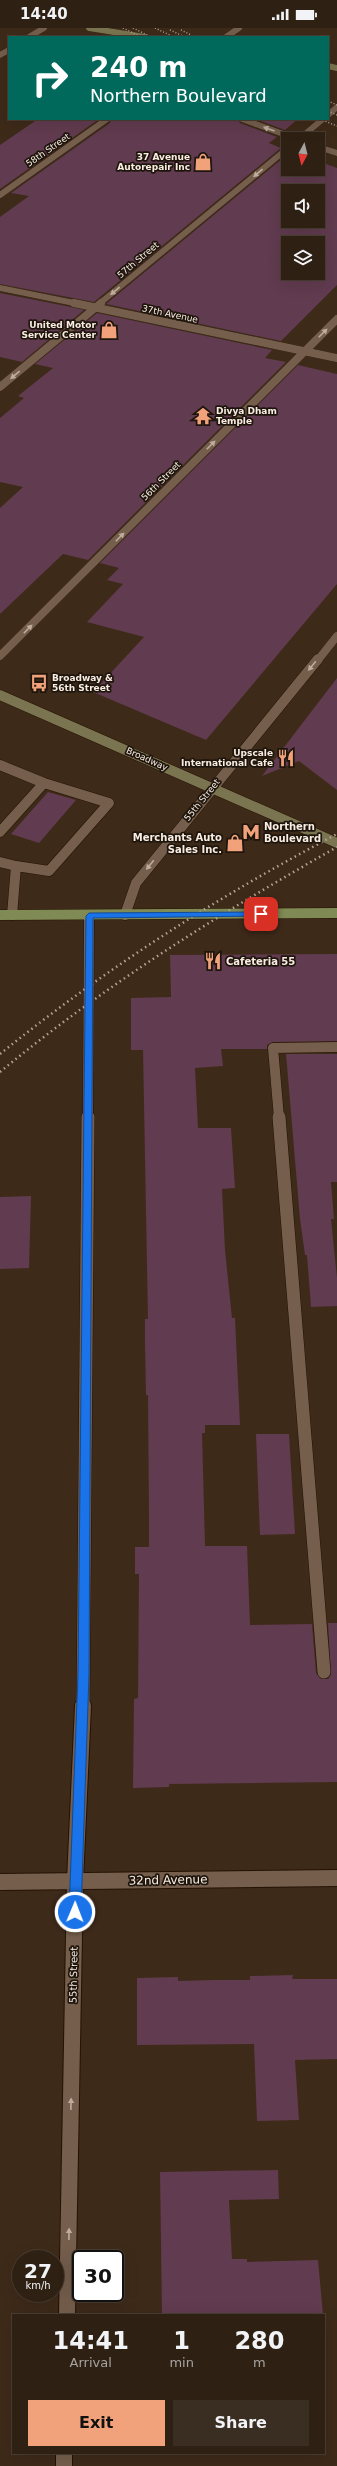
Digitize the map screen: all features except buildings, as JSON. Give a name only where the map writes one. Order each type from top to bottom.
[{"type":"main road","points":[[90,28],[139,36]]},
{"type":"main road","name":"Broadway","points":[[0,695],[337,843]]},
{"type":"main road","points":[[0,915],[89,916],[337,913]]},
{"type":"street","points":[[31,36],[44,28]]},
{"type":"street","points":[[227,36],[239,28]]},
{"type":"street","points":[[329,114],[337,107]]},
{"type":"street","name":"58th Street","points":[[0,195],[106,120]]},
{"type":"street","points":[[245,120],[281,133]]},
{"type":"street","points":[[307,132],[322,120]]},
{"type":"street","points":[[325,149],[337,153]]},
{"type":"street","name":"57th Street","points":[[0,388],[281,154]]},
{"type":"street","name":"37th Avenue","points":[[0,288],[337,358]]},
{"type":"street","name":"56th Street","points":[[0,656],[337,319]]},
{"type":"street","name":"55th Street","points":[[125,915],[136,883],[337,636]]},
{"type":"street","points":[[0,765],[44,783],[109,803],[49,871],[0,862]]},
{"type":"street","points":[[0,832],[44,783]]},
{"type":"street","points":[[12,915],[16,866]]},
{"type":"street","name":"55th Street","points":[[67,2314],[75,1881],[84,1674],[89,916]]},
{"type":"street","points":[[324,1672],[273,1048],[337,1047]]},
{"type":"street","name":"32nd Avenue","points":[[0,1882],[337,1878]]},
{"type":"street","points":[[64,2454],[64,2466]]},
{"type":"railway","points":[[123,28],[137,35]]},
{"type":"railway","points":[[133,28],[149,36]]},
{"type":"railway","points":[[155,28],[172,36]]},
{"type":"railway","points":[[170,30],[183,36]]},
{"type":"railway","points":[[181,30],[193,36]]},
{"type":"railway","points":[[329,101],[337,105]]},
{"type":"railway","points":[[329,111],[337,115]]},
{"type":"railway","points":[[322,120],[337,126]]},
{"type":"railway","points":[[0,1054],[80,993],[163,936],[248,883],[337,834]]},
{"type":"railway","points":[[0,1072],[40,1040],[122,980],[249,898],[337,847]]},
{"type":"place","name":"37 Avenue Autorepair Inc","points":[[203,162]]},
{"type":"place","name":"United Motor Service Center","points":[[109,330]]},
{"type":"place","name":"Divya Dham Temple","points":[[203,416]]},
{"type":"place","name":"Broadway & 56th Street","points":[[39,683]]},
{"type":"place","name":"Upscale International Cafe","points":[[286,758]]},
{"type":"place","name":"Northern Boulevard","points":[[251,832]]},
{"type":"place","name":"Merchants Auto Sales Inc.","points":[[235,843]]},
{"type":"place","name":"Cafeteria 55","points":[[213,961]]},
{"type":"route","points":[[75,1912],[84,1674],[89,916],[261,914]]}]
